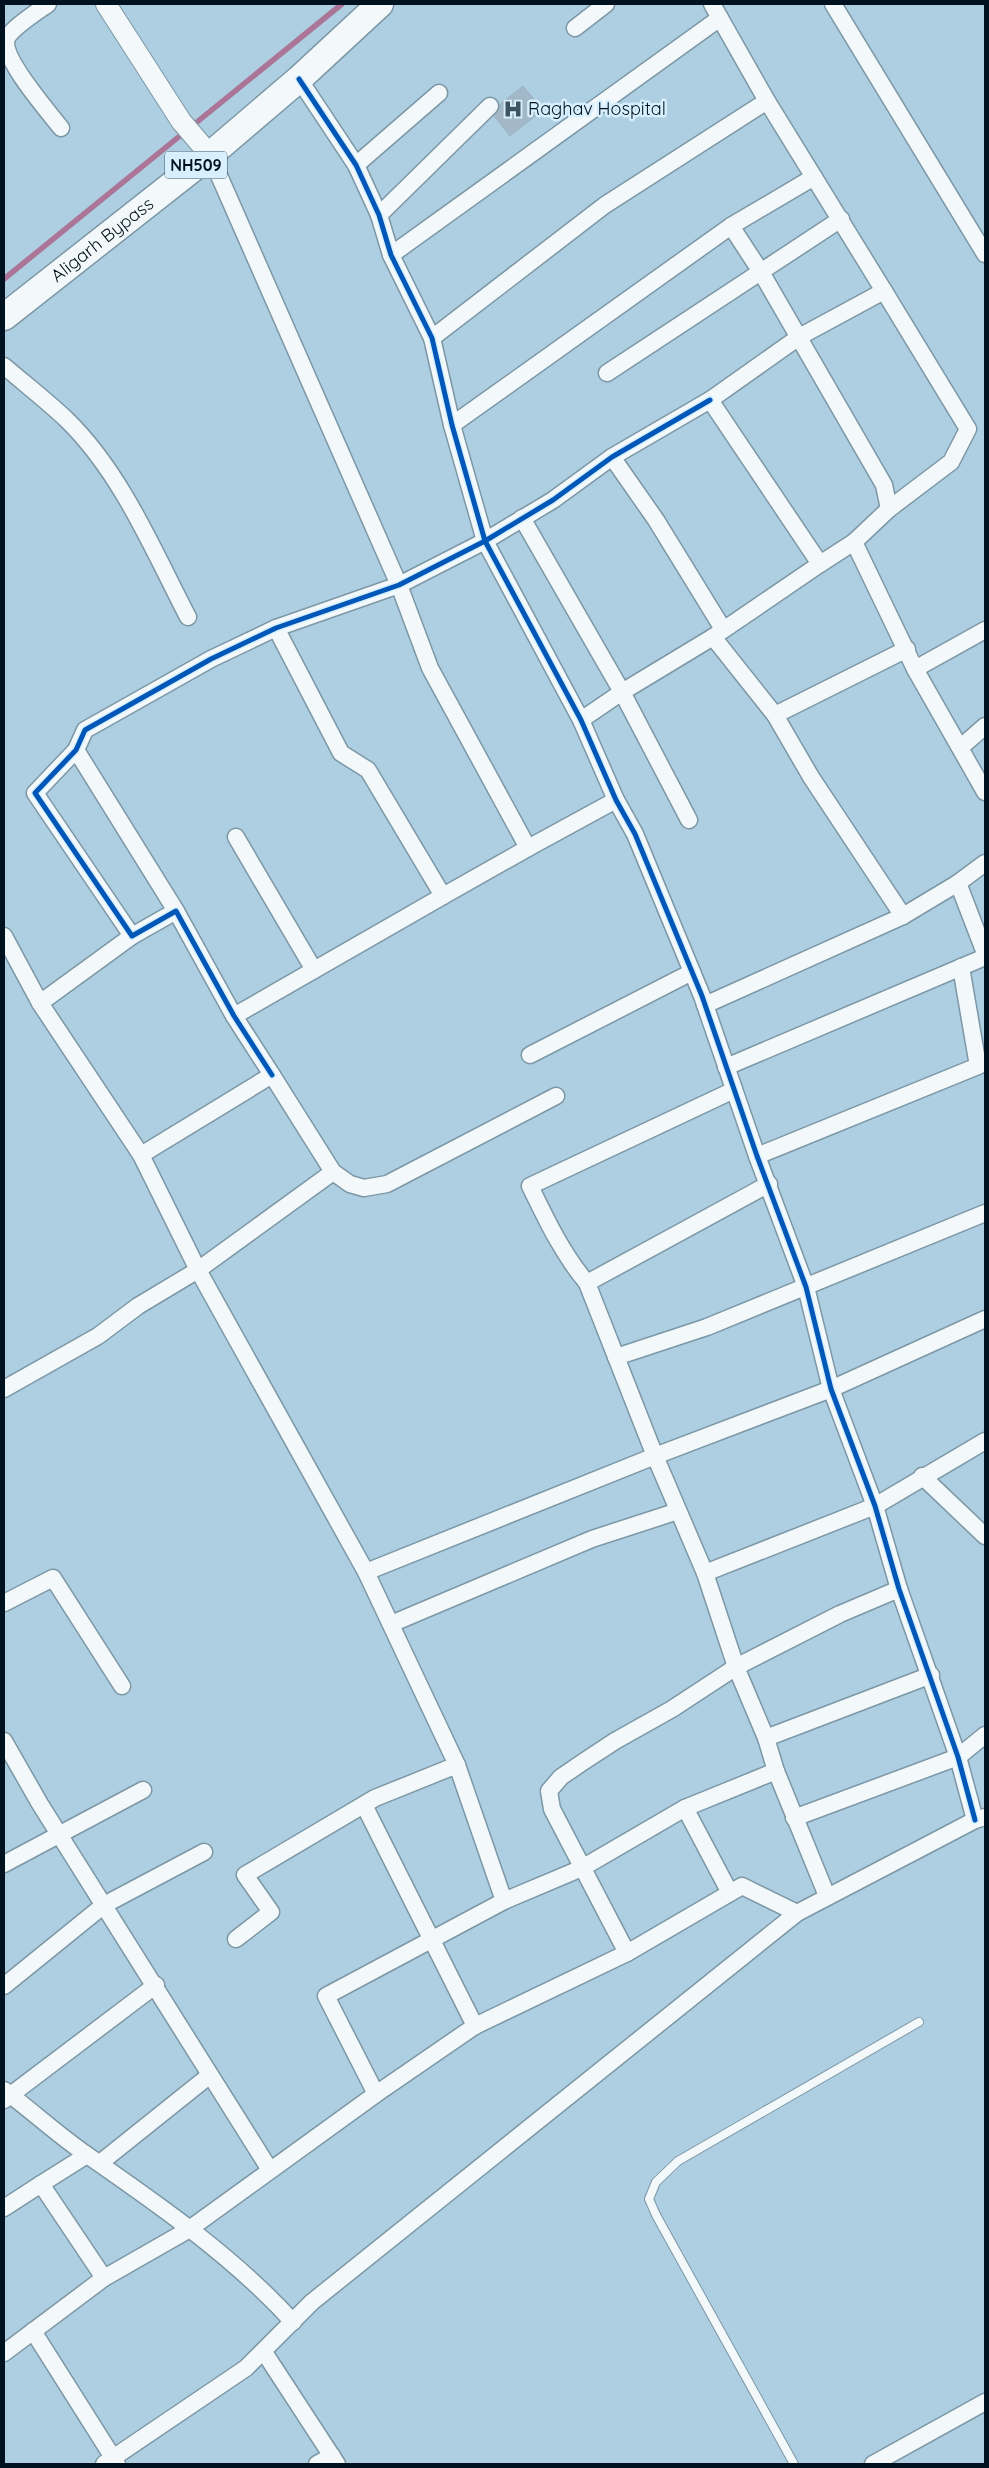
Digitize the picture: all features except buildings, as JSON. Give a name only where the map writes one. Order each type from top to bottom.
[{"type":"highway","name":"Aligarh Bypass","points":[[4,317],[205,150],[299,79],[380,4]]},
{"type":"street","points":[[48,4],[8,36],[5,44],[7,55],[20,76],[61,128]]},
{"type":"street","points":[[106,4],[181,121],[205,150],[399,585],[430,668],[528,848]]},
{"type":"street","points":[[575,28],[606,4]]},
{"type":"street","points":[[581,720],[622,692],[718,633],[854,542],[889,509],[951,462],[968,429],[767,101],[712,4]]},
{"type":"street","points":[[833,4],[985,254]]},
{"type":"street","points":[[391,255],[720,18]]},
{"type":"street","points":[[33,2331],[112,2462],[246,2368],[312,2302],[797,1912],[980,1818],[931,1675],[899,1590],[875,1506],[831,1389],[806,1287],[692,972],[636,834],[616,800],[581,720],[485,541],[452,425],[432,338],[391,255],[379,216],[356,165],[299,79]]},
{"type":"street","points":[[356,165],[439,93]]},
{"type":"street","points":[[432,338],[605,205],[767,101]]},
{"type":"street","points":[[379,216],[490,106]]},
{"type":"street","points":[[452,425],[731,226],[814,177]]},
{"type":"street","points":[[607,373],[841,219]]},
{"type":"street","points":[[731,226],[760,272],[884,485],[889,509]]},
{"type":"street","points":[[132,936],[36,794],[76,750],[84,730],[211,659],[276,628],[399,585],[485,541],[553,500],[612,457],[710,400],[798,337],[884,291]]},
{"type":"street","points":[[4,366],[68,421],[103,463],[129,504],[188,617]]},
{"type":"street","points":[[710,400],[820,564]]},
{"type":"street","points":[[612,457],[656,520],[718,633],[775,715],[811,777],[903,916]]},
{"type":"street","points":[[522,518],[622,692],[689,820]]},
{"type":"street","points":[[854,542],[915,670],[961,747],[985,792]]},
{"type":"street","points":[[276,628],[341,753],[368,770],[444,896]]},
{"type":"street","points":[[915,670],[985,630]]},
{"type":"street","points":[[775,715],[907,650]]},
{"type":"street","points":[[961,747],[985,726]]},
{"type":"street","points":[[76,750],[176,911],[234,1016],[333,1172],[350,1184],[364,1188],[387,1184],[556,1096]]},
{"type":"street","points":[[234,1016],[528,848],[616,800]]},
{"type":"street","points":[[236,837],[314,970]]},
{"type":"street","points":[[705,1006],[903,916],[958,883],[985,863]]},
{"type":"street","points":[[726,1067],[985,955],[958,883]]},
{"type":"street","points":[[40,1003],[132,936],[176,911]]},
{"type":"street","points":[[4,936],[40,1003],[141,1155],[198,1270],[366,1572],[457,1765],[504,1901]]},
{"type":"street","points":[[757,1156],[982,1064],[961,967]]},
{"type":"street","points":[[530,1055],[692,972]]},
{"type":"street","points":[[141,1155],[272,1075]]},
{"type":"street","points":[[734,1090],[530,1186],[569,1262],[587,1283],[655,1456],[705,1573],[736,1667],[766,1738],[794,1818],[827,1896]]},
{"type":"street","points":[[4,1388],[98,1336],[138,1306],[198,1270],[333,1172]]},
{"type":"street","points":[[587,1283],[769,1184]]},
{"type":"street","points":[[616,1357],[707,1327],[985,1213]]},
{"type":"street","points":[[366,1572],[655,1456],[831,1389],[985,1319]]},
{"type":"street","points":[[705,1573],[875,1506],[922,1476],[985,1440]]},
{"type":"street","points":[[922,1476],[985,1536]]},
{"type":"street","points":[[391,1624],[592,1539],[678,1511]]},
{"type":"street","points":[[4,1603],[53,1578],[122,1686]]},
{"type":"street","points":[[627,1954],[552,1809],[549,1791],[561,1777],[616,1740],[672,1710],[736,1667],[840,1614],[899,1590]]},
{"type":"street","points":[[766,1738],[931,1675]]},
{"type":"street","points":[[794,1818],[958,1757],[985,1735]]},
{"type":"street","points":[[4,1741],[59,1834],[156,1985],[270,2170]]},
{"type":"street","points":[[236,1939],[271,1912],[246,1875],[364,1805],[457,1765]]},
{"type":"street","points":[[376,2094],[326,1996],[504,1901],[582,1868],[685,1808],[776,1771]]},
{"type":"street","points":[[4,1864],[143,1790]]},
{"type":"street","points":[[364,1805],[475,2026]]},
{"type":"street","points":[[685,1808],[730,1893]]},
{"type":"street","points":[[4,1986],[104,1905],[204,1852]]},
{"type":"street","points":[[4,2353],[104,2278],[188,2230],[376,2094],[475,2026],[627,1954],[742,1886],[797,1912]]},
{"type":"street","points":[[156,1985],[6,2095],[188,2230],[267,2293],[293,2322]]},
{"type":"street","points":[[4,2208],[41,2184],[93,2159],[210,2074]]},
{"type":"street","points":[[41,2184],[104,2278]]},
{"type":"street","points":[[264,2352],[334,2460],[317,2464]]},
{"type":"street","points":[[873,2464],[985,2402]]},
{"type":"lane","points":[[794,2464],[656,2215],[649,2199],[656,2182],[678,2161],[919,2022]]},
{"type":"waterway","points":[[4,279],[342,4]]},
{"type":"cycle path","points":[[299,79],[356,165],[379,215],[391,255],[432,338],[452,425],[485,541],[581,720],[616,800],[635,834],[702,996],[757,1156],[806,1287],[831,1389],[875,1506],[899,1589],[958,1757],[975,1820]]},
{"type":"cycle path","points":[[272,1075],[234,1016],[176,911],[132,936],[35,793],[76,750],[85,730],[211,659],[276,628],[399,585],[485,541],[553,500],[612,457],[710,400]]},
{"type":"place","name":"Raghav Hospital","points":[[513,109]]}]
